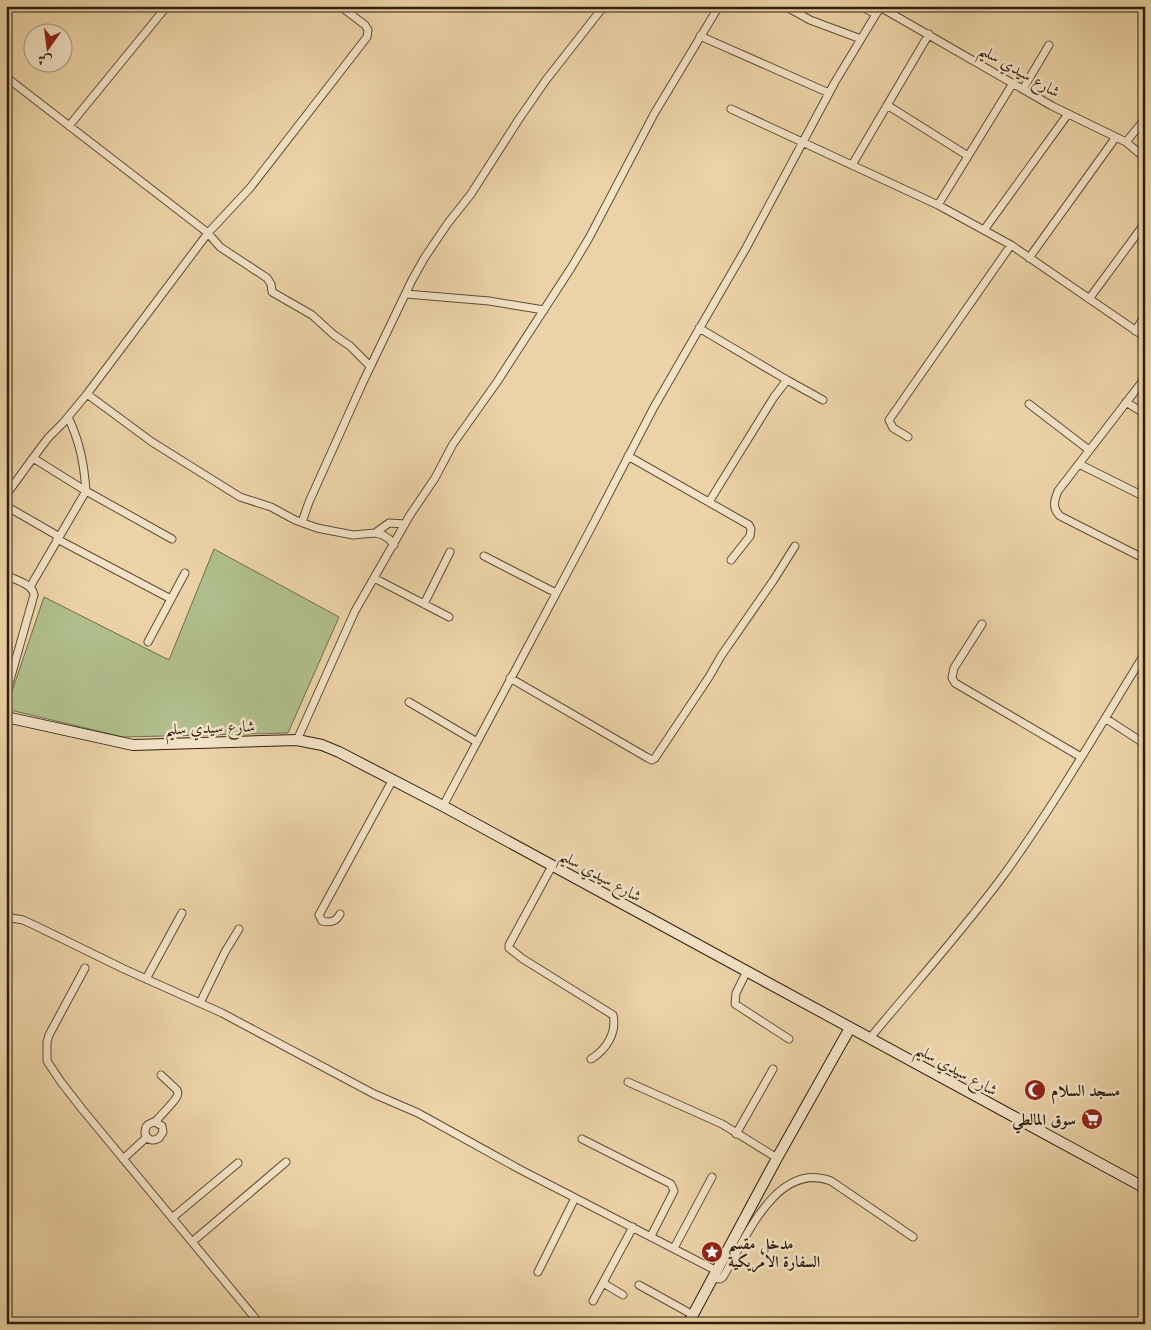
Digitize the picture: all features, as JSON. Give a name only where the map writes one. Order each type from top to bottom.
[{"type":"main road","name":"شارع سيدي سليم","points":[[6,717],[133,745],[297,740],[322,745],[339,752],[443,806],[1145,1188]]},
{"type":"main road","points":[[691,1319],[777,1158],[850,1028]]},
{"type":"street","points":[[69,126],[164,9],[155,6]]},
{"type":"street","points":[[6,495],[48,438],[87,394],[208,233],[250,188],[366,37],[367,28],[340,6]]},
{"type":"street","points":[[302,522],[309,502],[370,366],[425,257],[471,194],[518,119],[604,6]]},
{"type":"street","points":[[297,740],[355,611],[405,524],[435,478],[453,444],[497,382],[589,238],[654,114],[719,6]]},
{"type":"street","points":[[785,6],[810,20],[861,39]]},
{"type":"street","points":[[860,6],[876,14]]},
{"type":"street","points":[[443,806],[654,407],[746,248],[829,93],[881,7]]},
{"type":"street","name":"شارع سيدي سليم","points":[[881,7],[1068,114],[1126,142],[1145,158]]},
{"type":"street","points":[[852,166],[929,34]]},
{"type":"street","points":[[700,36],[829,93]]},
{"type":"street","points":[[1023,89],[1049,44]]},
{"type":"street","points":[[6,77],[208,233],[220,247],[267,278],[271,284],[272,292],[312,315],[334,335],[350,346],[370,366]]},
{"type":"street","points":[[938,205],[1013,83]]},
{"type":"street","points":[[887,105],[968,156]]},
{"type":"street","points":[[731,110],[938,205],[984,230],[1011,245],[1145,337]]},
{"type":"street","points":[[984,230],[1068,114]]},
{"type":"street","points":[[1126,142],[1145,119]]},
{"type":"street","points":[[1029,258],[1116,137]]},
{"type":"street","points":[[1089,299],[1145,223]]},
{"type":"street","points":[[908,437],[893,428],[889,420],[1011,245]]},
{"type":"street","points":[[406,294],[489,301],[544,310]]},
{"type":"street","points":[[1134,331],[1145,316]]},
{"type":"street","points":[[699,328],[823,400]]},
{"type":"street","points":[[1145,378],[1058,491],[1054,499],[1055,512],[1060,516],[1145,559]]},
{"type":"street","points":[[709,502],[774,397],[787,380]]},
{"type":"street","points":[[87,394],[146,438],[240,497],[272,507],[295,520],[324,530],[353,535],[375,533],[389,538],[394,545]]},
{"type":"street","points":[[1126,402],[1145,414]]},
{"type":"street","points":[[1029,404],[1089,450]]},
{"type":"street","points":[[30,587],[86,491],[81,448],[68,417]]},
{"type":"street","points":[[628,456],[750,527],[750,536],[731,560]]},
{"type":"street","points":[[33,458],[86,491],[172,539]]},
{"type":"street","points":[[1079,464],[1145,498]]},
{"type":"street","points":[[6,506],[58,537],[171,598]]},
{"type":"street","points":[[375,533],[389,523],[405,524]]},
{"type":"street","points":[[510,678],[652,760],[709,678],[721,656],[795,546]]},
{"type":"street","points":[[424,604],[450,552]]},
{"type":"street","points":[[484,556],[556,593]]},
{"type":"street","points":[[148,642],[185,573]]},
{"type":"street","points":[[6,575],[34,591],[6,694]]},
{"type":"street","points":[[374,578],[449,617]]},
{"type":"street","points":[[982,624],[954,668],[952,678],[955,683],[1081,757]]},
{"type":"street","points":[[870,1038],[922,974],[962,930],[1001,878],[1046,812],[1145,653]]},
{"type":"street","points":[[408,702],[477,742]]},
{"type":"street","points":[[1105,718],[1145,744]]},
{"type":"street","points":[[340,914],[332,922],[322,921],[319,915],[392,781]]},
{"type":"street","points":[[552,866],[509,948],[523,959],[613,1015],[614,1025],[608,1044],[591,1059]]},
{"type":"street","points":[[146,979],[182,913]]},
{"type":"street","points":[[6,929],[8,917],[23,920],[200,1003],[275,1040],[374,1094],[418,1113],[521,1170],[674,1248],[720,1279],[723,1278],[753,1222],[779,1191],[801,1178],[819,1178],[831,1182],[913,1237]]},
{"type":"street","points":[[200,1003],[225,952],[239,929]]},
{"type":"street","points":[[84,968],[49,1035],[47,1061],[82,1109],[260,1324]]},
{"type":"street","points":[[747,972],[736,993],[735,1004],[789,1039]]},
{"type":"street","points":[[736,1134],[773,1069]]},
{"type":"street","points":[[155,1122],[176,1098],[178,1093],[160,1075]]},
{"type":"street","points":[[628,1082],[722,1124],[777,1158]]},
{"type":"street","points":[[150,1122],[155,1122],[162,1126],[162,1135],[154,1140],[147,1137],[145,1132],[146,1126],[150,1122]]},
{"type":"street","points":[[123,1159],[147,1137]]},
{"type":"street","points":[[582,1139],[674,1187],[674,1191],[651,1236]]},
{"type":"street","points":[[192,1242],[286,1162]]},
{"type":"street","points":[[172,1218],[238,1163]]},
{"type":"street","points":[[674,1248],[712,1177]]},
{"type":"street","points":[[538,1272],[575,1198]]},
{"type":"street","points":[[593,1301],[633,1227]]},
{"type":"street","points":[[603,1284],[623,1295]]},
{"type":"street","points":[[639,1285],[691,1319]]},
{"type":"green space","points":[[214,549],[339,617],[288,733],[123,737],[6,709],[44,597],[169,660]]},
{"type":"place","name":"مسجد السلام","points":[[1035,1090]]},
{"type":"place","name":"سوق المالطي","points":[[1092,1119]]},
{"type":"place","name":"مدخل مقسم السفارة الامريكية","points":[[712,1252]]}]
